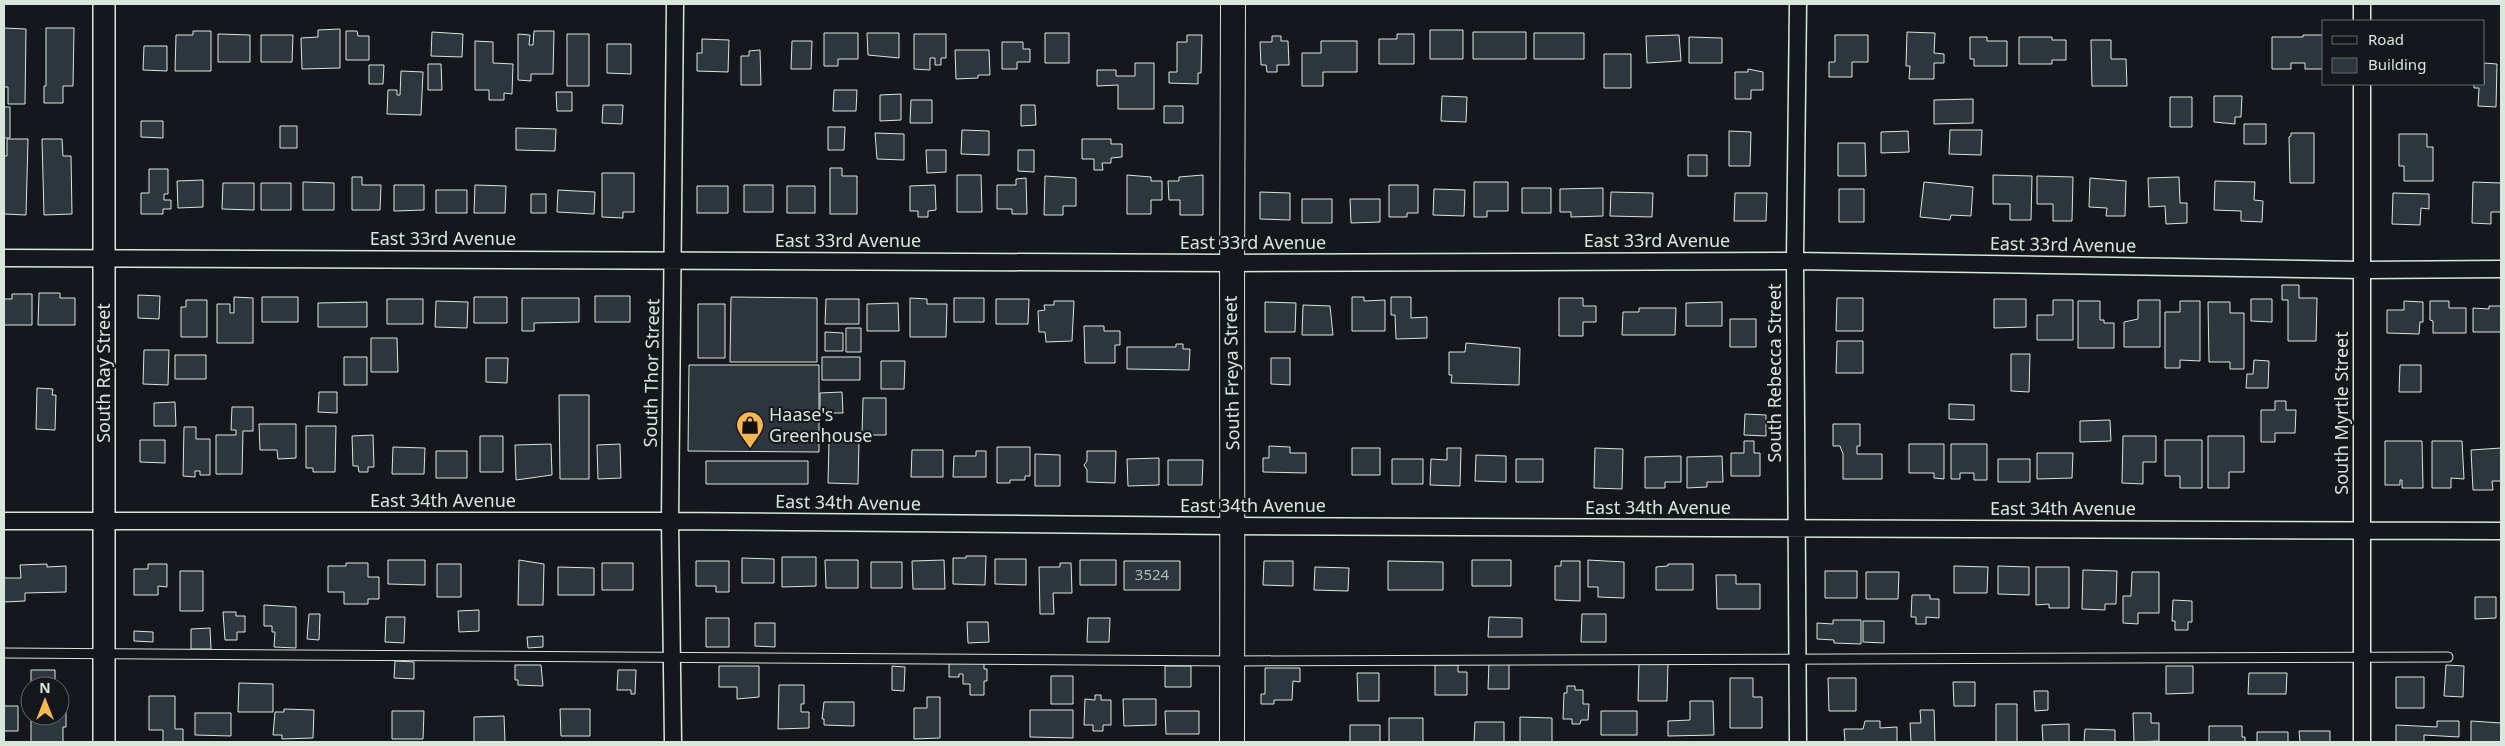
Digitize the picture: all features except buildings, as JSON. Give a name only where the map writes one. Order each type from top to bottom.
[{"type":"main road","name":"South Freya Street","points":[[1232,742],[1231,263],[1233,4]]},
{"type":"street","name":"South Ray Street","points":[[104,4],[104,742]]},
{"type":"street","name":"South Thor Street","points":[[673,742],[670,521],[675,4]]},
{"type":"street","name":"South Rebecca Street","points":[[1798,4],[1794,261],[1798,742]]},
{"type":"street","points":[[2362,4],[2362,20]]},
{"type":"street","name":"South Myrtle Street","points":[[2362,85],[2362,742]]},
{"type":"street","name":"East 33rd Avenue","points":[[4,258],[1231,263],[1794,261],[2362,270],[2501,269]]},
{"type":"street","name":"East 34th Avenue","points":[[4,521],[670,521],[1233,526],[2501,531]]},
{"type":"lane","points":[[4,653],[1232,662],[2448,657]]},
{"type":"place","name":"Haase's Greenhouse","points":[[750,449]]}]
